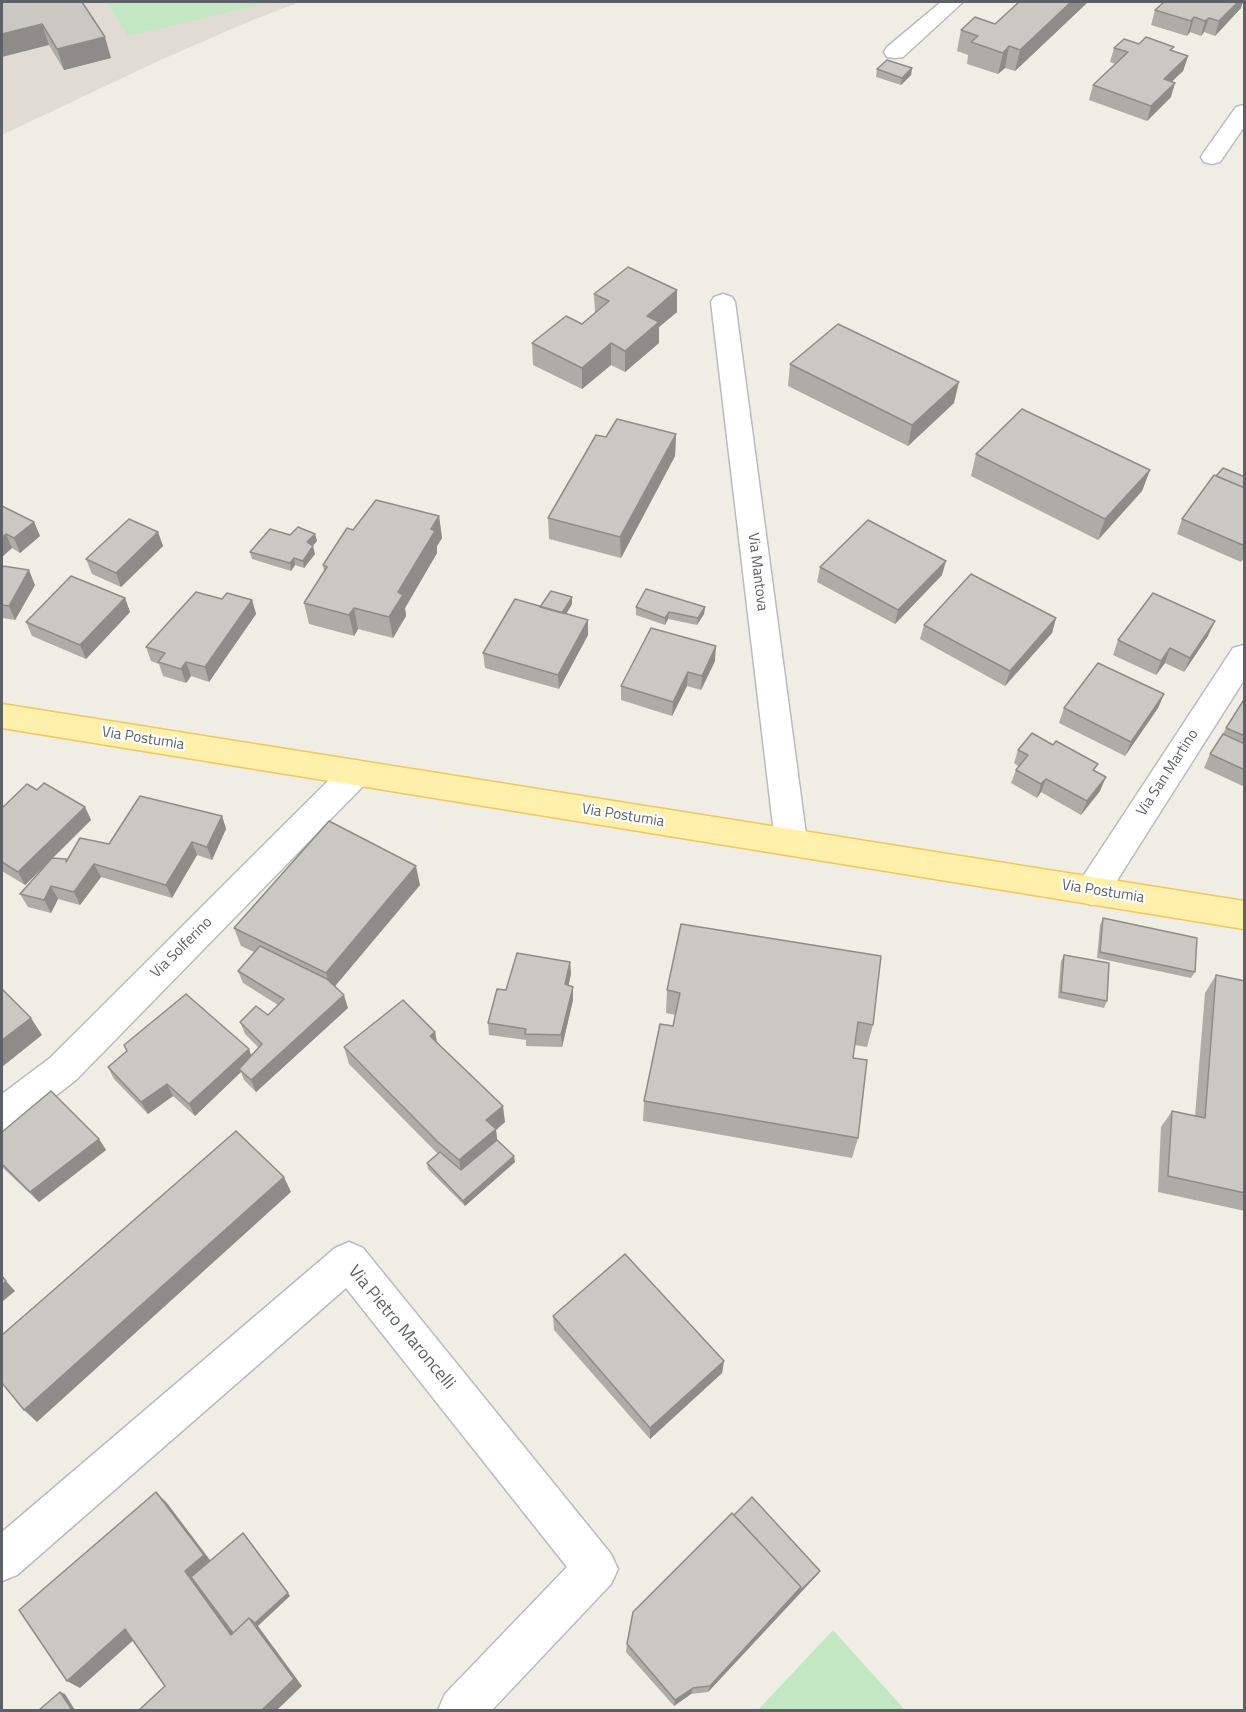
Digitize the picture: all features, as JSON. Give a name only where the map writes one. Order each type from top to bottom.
[{"type":"main road","name":"Via Postumia","points":[[2,716],[1245,915]]},
{"type":"street","points":[[895,52],[953,2]]},
{"type":"street","points":[[1212,157],[1245,112]]},
{"type":"street","name":"Via Mantova","points":[[723,302],[791,842]]},
{"type":"street","name":"Via San Martino","points":[[1092,891],[1245,656]]},
{"type":"street","name":"Via Solferino","points":[[2,1115],[63,1069],[356,773]]},
{"type":"street","name":"Via Pietro Maroncelli","points":[[2,1560],[349,1261],[596,1569],[461,1710]]},
{"type":"shaded area","points":[[2,2],[294,2],[295,4],[154,63],[2,135]]},
{"type":"green space","points":[[107,2],[271,2],[128,36]]},
{"type":"green space","points":[[833,1630],[905,1710],[758,1710]]},
{"type":"building","points":[[2,2],[82,2],[105,37],[57,49],[42,24],[2,34]]},
{"type":"building","points":[[1019,2],[1071,2],[1020,50],[1009,46],[1003,53],[971,42],[978,36],[961,30],[975,17],[995,24]]},
{"type":"building","points":[[1164,2],[1238,2],[1219,21],[1209,18],[1205,21],[1194,17],[1191,21],[1155,10]]},
{"type":"building","points":[[1146,37],[1174,47],[1170,50],[1188,56],[1164,79],[1175,83],[1151,106],[1093,85],[1128,52],[1114,48],[1124,39],[1139,44]]},
{"type":"building","points":[[887,60],[912,68],[902,78],[877,69]]},
{"type":"building","points":[[628,267],[677,290],[647,316],[659,322],[625,351],[611,343],[582,368],[532,343],[566,316],[582,324],[609,301],[594,294]]},
{"type":"building","points":[[838,324],[959,382],[912,425],[790,364]]},
{"type":"building","points":[[1022,409],[1150,470],[1105,519],[976,454]]},
{"type":"building","points":[[617,419],[676,434],[620,537],[548,518],[596,435],[606,437]]},
{"type":"building","points":[[1223,468],[1245,477],[1245,488],[1216,476]]},
{"type":"building","points":[[1214,475],[1245,488],[1245,546],[1182,519]]},
{"type":"building","points":[[376,500],[439,516],[431,529],[435,531],[398,592],[403,595],[389,617],[354,608],[349,615],[304,603],[327,567],[323,565],[347,528],[353,530]]},
{"type":"building","points":[[2,506],[34,522],[14,538],[6,534],[2,537]]},
{"type":"building","points":[[129,519],[158,532],[116,573],[86,559]]},
{"type":"building","points":[[868,520],[946,561],[898,610],[820,567]]},
{"type":"building","points":[[298,527],[315,534],[307,542],[313,546],[303,561],[294,558],[290,563],[250,552],[270,529],[290,535]]},
{"type":"building","points":[[3,566],[29,570],[9,606],[2,605]]},
{"type":"building","points":[[971,574],[1056,618],[1010,671],[924,625]]},
{"type":"building","points":[[71,576],[125,598],[80,645],[26,622]]},
{"type":"building","points":[[646,589],[705,607],[698,618],[669,612],[665,618],[636,607]]},
{"type":"building","points":[[551,591],[572,597],[562,613],[540,607]]},
{"type":"building","points":[[196,592],[222,599],[227,593],[252,600],[205,667],[186,662],[181,669],[158,662],[165,653],[146,647]]},
{"type":"building","points":[[1153,593],[1215,621],[1190,658],[1170,648],[1161,661],[1118,640]]},
{"type":"building","points":[[515,599],[588,620],[558,675],[483,653]]},
{"type":"building","points":[[651,628],[716,646],[702,676],[688,672],[673,702],[621,686]]},
{"type":"building","points":[[1098,663],[1164,694],[1131,742],[1064,708]]},
{"type":"building","points":[[1245,698],[1245,736],[1226,728]]},
{"type":"building","points":[[1032,733],[1053,745],[1056,741],[1098,764],[1093,770],[1106,777],[1087,801],[1046,779],[1041,784],[1016,770],[1028,755],[1018,750]]},
{"type":"building","points":[[1223,734],[1245,744],[1245,770],[1210,754]]},
{"type":"building","points":[[44,783],[85,807],[18,872],[2,862],[2,808],[27,784],[37,790]]},
{"type":"building","points":[[140,796],[222,816],[207,847],[192,842],[166,885],[94,864],[74,892],[51,886],[44,900],[20,894],[52,858],[66,859],[66,862],[80,838],[109,844]]},
{"type":"building","points":[[329,821],[416,866],[326,973],[234,928]]},
{"type":"building","points":[[1103,918],[1197,938],[1195,972],[1100,952]]},
{"type":"building","points":[[681,924],[881,956],[873,1025],[858,1022],[853,1058],[867,1060],[858,1138],[644,1101],[660,1024],[673,1026],[680,993],[667,990]]},
{"type":"building","points":[[260,946],[327,979],[344,995],[251,1080],[239,1069],[262,1044],[240,1022],[256,1006],[268,1015],[284,999],[238,971]]},
{"type":"building","points":[[517,953],[570,962],[565,984],[573,987],[561,1035],[525,1034],[526,1029],[488,1023],[497,989],[506,990]]},
{"type":"building","points":[[1064,955],[1109,963],[1107,1001],[1061,992]]},
{"type":"building","points":[[1216,975],[1245,981],[1245,1193],[1168,1176],[1172,1111],[1205,1118]]},
{"type":"building","points":[[2,989],[31,1018],[2,1040]]},
{"type":"building","points":[[186,994],[249,1049],[189,1104],[167,1084],[141,1102],[108,1067],[127,1051],[124,1045]]},
{"type":"building","points":[[403,1000],[435,1032],[430,1036],[503,1106],[486,1120],[496,1129],[459,1160],[438,1142],[344,1047]]},
{"type":"building","points":[[51,1091],[99,1139],[30,1192],[2,1164],[2,1132]]},
{"type":"building","points":[[236,1131],[284,1177],[24,1410],[2,1383],[2,1335]]},
{"type":"building","points":[[497,1140],[514,1156],[463,1201],[427,1163],[440,1152],[461,1170]]},
{"type":"building","points":[[625,1254],[724,1361],[650,1428],[553,1316]]},
{"type":"building","points":[[156,1492],[204,1555],[185,1571],[231,1635],[249,1618],[294,1679],[262,1710],[139,1710],[165,1686],[125,1629],[67,1681],[19,1610]]},
{"type":"building","points":[[752,1497],[820,1571],[798,1593],[801,1587],[734,1515]]},
{"type":"building","points":[[732,1513],[801,1587],[710,1686],[693,1688],[675,1700],[627,1644],[633,1612]]},
{"type":"building","points":[[243,1533],[288,1593],[255,1623],[249,1618],[233,1633],[191,1577]]},
{"type":"building","points":[[60,1692],[72,1710],[39,1710]]}]
